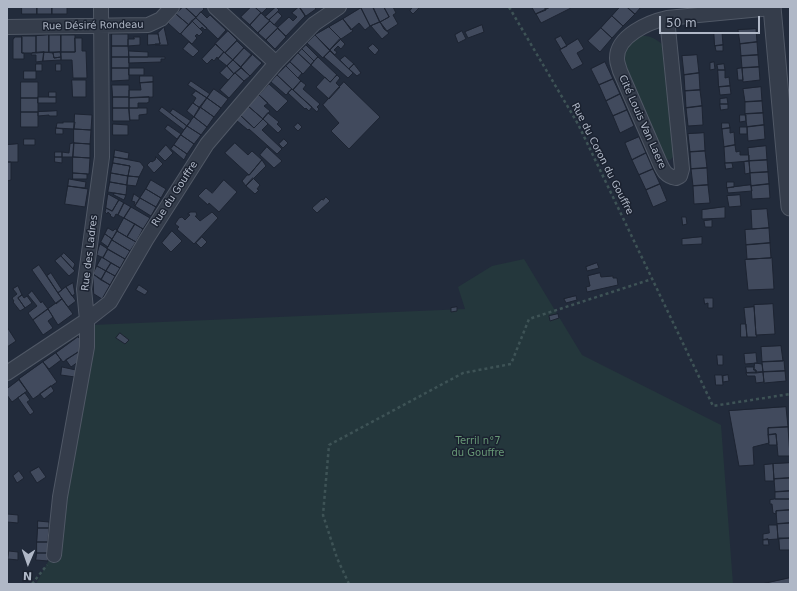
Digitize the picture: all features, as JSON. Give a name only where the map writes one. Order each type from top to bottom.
[{"type":"street","name":"Rue des Ladres","points":[[54,555],[60,497],[87,347],[87,320],[84,289],[102,157],[101,7]]},
{"type":"street","name":"Rue Désiré Rondeau","points":[[7,27],[148,25],[161,19],[172,7]]},
{"type":"street","points":[[215,7],[276,63]]},
{"type":"street","name":"Rue du Gouffre","points":[[7,373],[87,320],[110,302],[146,240],[207,144],[276,63],[314,24],[339,7]]},
{"type":"street","points":[[667,18],[772,7],[790,207]]},
{"type":"street","name":"Cité Louis Van Laere","points":[[667,18],[682,169],[680,176],[676,178],[670,177],[664,173],[620,71],[617,59],[618,50],[624,41],[636,30],[653,21],[667,18]]},
{"type":"path","name":"Rue du Coron du Gouffre","points":[[509,7],[578,124],[713,406],[790,394]]},
{"type":"path","points":[[349,584],[337,558],[323,515],[329,445],[463,373],[510,364],[528,319],[652,280]]},
{"type":"path","points":[[32,584],[54,555]]},
{"type":"green space","points":[[639,36],[653,38],[665,47],[675,155],[670,160],[666,159],[627,75],[622,54],[625,47]]},
{"type":"green space","name":"Terril n°7 du Gouffre","points":[[524,259],[582,355],[721,425],[733,584],[36,584],[49,560],[92,325],[465,309],[458,287],[492,266]]},
{"type":"building","points":[[22,7],[37,7],[37,14],[22,14]]},
{"type":"building","points":[[37,7],[52,7],[52,14],[37,14]]},
{"type":"building","points":[[52,7],[67,7],[67,14],[52,14]]},
{"type":"building","points":[[183,7],[185,7],[196,17],[189,25],[176,14]]},
{"type":"building","points":[[185,7],[202,7],[204,9],[196,17]]},
{"type":"building","points":[[251,7],[255,7],[261,13],[250,25],[241,17]]},
{"type":"building","points":[[255,7],[268,7],[262,13]]},
{"type":"building","points":[[276,7],[279,10],[269,20],[265,17]]},
{"type":"building","points":[[299,7],[305,16],[286,36],[277,28],[289,17],[293,21],[297,17],[292,13]]},
{"type":"building","points":[[300,7],[314,7],[316,9],[306,16]]},
{"type":"building","points":[[373,7],[380,22],[370,26],[361,8]]},
{"type":"building","points":[[373,7],[384,7],[389,17],[380,22]]},
{"type":"building","points":[[384,7],[393,7],[396,13],[393,15],[398,24],[387,31],[380,22],[389,17]]},
{"type":"building","points":[[413,7],[419,8],[413,14],[410,11]]},
{"type":"building","points":[[532,7],[544,7],[546,10],[536,14]]},
{"type":"building","points":[[551,7],[571,8],[541,23],[536,14]]},
{"type":"building","points":[[620,7],[627,7],[635,14],[623,26],[612,16]]},
{"type":"building","points":[[627,7],[641,7],[635,14]]},
{"type":"building","points":[[361,8],[370,26],[365,30],[359,23],[351,30],[343,19]]},
{"type":"building","points":[[201,12],[207,18],[210,15],[226,30],[218,39],[196,18]]},
{"type":"building","points":[[278,12],[282,16],[274,25],[269,20]]},
{"type":"building","points":[[261,13],[270,21],[258,33],[250,25]]},
{"type":"building","points":[[176,14],[189,25],[180,34],[168,23]]},
{"type":"building","points":[[612,16],[623,26],[612,38],[601,28]]},
{"type":"building","points":[[196,18],[207,28],[205,30],[202,27],[200,29],[192,21]]},
{"type":"building","points":[[343,19],[353,31],[341,39],[329,27]]},
{"type":"building","points":[[192,21],[203,32],[199,36],[197,34],[195,36],[197,38],[192,44],[181,34]]},
{"type":"building","points":[[270,21],[278,28],[266,40],[258,33]]},
{"type":"building","points":[[380,22],[384,29],[389,33],[382,39],[371,26]]},
{"type":"building","points":[[482,25],[484,32],[468,38],[465,32]]},
{"type":"building","points":[[164,27],[168,45],[155,45],[160,44],[158,33]]},
{"type":"building","points":[[329,27],[341,39],[330,50],[315,35]]},
{"type":"building","points":[[278,28],[286,37],[275,49],[266,40]]},
{"type":"building","points":[[601,28],[612,38],[600,52],[588,41]]},
{"type":"building","points":[[756,29],[757,42],[740,44],[738,30]]},
{"type":"building","points":[[228,31],[237,40],[225,53],[215,44]]},
{"type":"building","points":[[462,31],[466,39],[458,43],[455,35]]},
{"type":"building","points":[[714,32],[722,32],[723,45],[715,46]]},
{"type":"building","points":[[112,34],[128,34],[128,46],[112,46]]},
{"type":"building","points":[[148,34],[158,34],[160,44],[148,45]]},
{"type":"building","points":[[49,35],[49,52],[36,53],[36,36]]},
{"type":"building","points":[[49,35],[61,35],[61,52],[49,52]]},
{"type":"building","points":[[61,35],[75,35],[75,52],[61,52]]},
{"type":"building","points":[[315,35],[330,51],[323,58],[307,43]]},
{"type":"building","points":[[22,36],[36,36],[36,53],[22,53]]},
{"type":"building","points":[[561,36],[567,46],[561,49],[555,39]]},
{"type":"building","points":[[15,37],[22,37],[22,53],[24,53],[24,59],[13,59],[13,40]]},
{"type":"building","points":[[134,37],[140,37],[140,45],[128,46],[128,39],[134,39]]},
{"type":"building","points":[[75,38],[82,38],[82,51],[86,51],[87,78],[73,78],[72,60],[61,60],[61,52],[75,52]]},
{"type":"building","points":[[340,39],[345,44],[341,49],[338,46],[334,50],[337,52],[335,55],[330,50]]},
{"type":"building","points":[[578,39],[584,49],[577,53],[583,64],[572,70],[560,50]]},
{"type":"building","points":[[237,41],[244,48],[233,60],[225,53]]},
{"type":"building","points":[[189,42],[199,51],[193,57],[183,49]]},
{"type":"building","points":[[757,42],[758,55],[741,56],[740,44]]},
{"type":"building","points":[[216,44],[224,52],[218,59],[217,57],[214,61],[212,59],[207,64],[202,59]]},
{"type":"building","points":[[373,44],[379,50],[375,55],[368,48]]},
{"type":"building","points":[[306,45],[318,57],[314,61],[302,49]]},
{"type":"building","points":[[723,45],[723,51],[716,51],[715,46]]},
{"type":"building","points":[[112,46],[128,46],[129,57],[112,57]]},
{"type":"building","points":[[244,48],[252,55],[241,67],[233,60]]},
{"type":"building","points":[[302,49],[314,61],[311,65],[298,53]]},
{"type":"building","points":[[129,51],[148,52],[148,57],[129,57]]},
{"type":"building","points":[[330,51],[353,73],[348,78],[324,57]]},
{"type":"building","points":[[44,52],[43,61],[36,62],[36,55],[31,55],[32,53]]},
{"type":"building","points":[[44,52],[53,53],[54,58],[61,57],[61,60],[43,61]]},
{"type":"building","points":[[60,52],[61,57],[54,58],[53,53]]},
{"type":"building","points":[[224,52],[233,60],[227,66],[218,59]]},
{"type":"building","points":[[298,53],[311,65],[303,74],[290,62]]},
{"type":"building","points":[[252,54],[262,63],[250,76],[241,67]]},
{"type":"building","points":[[697,55],[699,73],[684,75],[682,56]]},
{"type":"building","points":[[758,55],[759,67],[742,68],[741,56]]},
{"type":"building","points":[[345,56],[354,64],[349,69],[340,60]]},
{"type":"building","points":[[112,57],[129,57],[129,68],[112,68]]},
{"type":"building","points":[[129,57],[165,57],[165,59],[161,59],[161,62],[129,63]]},
{"type":"building","points":[[318,57],[337,75],[330,82],[311,65]]},
{"type":"building","points":[[233,60],[241,68],[234,74],[227,66]]},
{"type":"building","points":[[290,62],[302,73],[298,78],[286,66]]},
{"type":"building","points":[[605,62],[613,79],[599,85],[591,69]]},
{"type":"building","points":[[714,62],[715,69],[710,70],[710,63]]},
{"type":"building","points":[[36,64],[42,64],[42,71],[36,71]]},
{"type":"building","points":[[56,64],[61,64],[61,71],[56,71]]},
{"type":"building","points":[[354,64],[361,73],[357,76],[349,69]]},
{"type":"building","points":[[724,64],[725,70],[718,70],[717,65]]},
{"type":"building","points":[[227,66],[234,74],[228,80],[220,73]]},
{"type":"building","points":[[286,66],[301,81],[293,90],[277,75]]},
{"type":"building","points":[[759,67],[760,80],[743,82],[742,68]]},
{"type":"building","points":[[112,68],[129,68],[129,80],[112,81]]},
{"type":"building","points":[[129,68],[144,68],[144,75],[129,75]]},
{"type":"building","points":[[241,68],[250,76],[244,81],[235,73]]},
{"type":"building","points":[[742,68],[743,80],[738,80],[737,69]]},
{"type":"building","points":[[718,70],[725,70],[725,78],[729,77],[730,86],[719,87]]},
{"type":"building","points":[[24,71],[36,71],[36,79],[24,79]]},
{"type":"building","points":[[235,73],[244,81],[229,98],[220,90]]},
{"type":"building","points":[[699,73],[700,90],[685,91],[684,75]]},
{"type":"building","points":[[277,75],[292,89],[286,95],[271,82]]},
{"type":"building","points":[[337,75],[340,78],[336,83],[340,87],[329,99],[316,87],[325,77],[330,82]]},
{"type":"building","points":[[140,76],[153,76],[153,82],[140,83]]},
{"type":"building","points":[[613,79],[620,94],[606,101],[599,85]]},
{"type":"building","points":[[72,80],[86,80],[86,97],[73,97]]},
{"type":"building","points":[[191,81],[210,94],[207,98],[188,85]]},
{"type":"building","points":[[301,81],[306,85],[303,89],[320,104],[317,107],[319,109],[317,112],[293,90]]},
{"type":"building","points":[[21,82],[38,82],[38,98],[21,98]]},
{"type":"building","points":[[153,82],[153,97],[129,98],[129,90],[141,90],[140,83]]},
{"type":"building","points":[[344,82],[380,117],[349,149],[331,131],[339,123],[323,105]]},
{"type":"building","points":[[269,84],[288,101],[277,112],[259,95]]},
{"type":"building","points":[[112,85],[129,85],[129,97],[113,97]]},
{"type":"building","points":[[730,86],[731,94],[720,95],[719,87]]},
{"type":"building","points":[[761,87],[762,101],[745,102],[743,89]]},
{"type":"building","points":[[214,89],[228,99],[221,108],[207,98]]},
{"type":"building","points":[[292,89],[312,107],[309,111],[288,93]]},
{"type":"building","points":[[700,90],[702,106],[686,108],[685,91]]},
{"type":"building","points":[[196,91],[207,98],[200,108],[193,103],[196,98],[192,95]]},
{"type":"building","points":[[49,92],[56,92],[56,97],[49,97]]},
{"type":"building","points":[[620,94],[627,110],[613,116],[606,101]]},
{"type":"building","points":[[259,95],[268,103],[264,106],[270,111],[263,119],[248,106]]},
{"type":"building","points":[[38,97],[56,97],[56,103],[38,103]]},
{"type":"building","points":[[113,97],[129,97],[129,108],[113,108]]},
{"type":"building","points":[[149,97],[149,102],[138,103],[138,108],[129,108],[129,98]]},
{"type":"building","points":[[21,98],[38,98],[38,112],[21,112]]},
{"type":"building","points":[[207,98],[221,108],[214,117],[200,107]]},
{"type":"building","points":[[727,98],[728,104],[720,104],[720,99]]},
{"type":"building","points":[[762,101],[763,113],[745,114],[745,102]]},
{"type":"building","points":[[193,103],[200,108],[194,117],[187,111]]},
{"type":"building","points":[[720,104],[728,104],[728,109],[721,110]]},
{"type":"building","points":[[248,106],[263,119],[254,128],[240,115]]},
{"type":"building","points":[[702,106],[703,125],[688,126],[686,108]]},
{"type":"building","points":[[162,107],[187,126],[184,130],[159,111]]},
{"type":"building","points":[[200,107],[214,117],[207,127],[194,117]]},
{"type":"building","points":[[113,108],[129,108],[130,121],[113,121]]},
{"type":"building","points":[[129,108],[147,108],[147,114],[139,115],[139,120],[130,120]]},
{"type":"building","points":[[173,109],[191,121],[187,126],[170,113]]},
{"type":"building","points":[[627,110],[634,126],[620,133],[613,116]]},
{"type":"building","points":[[57,111],[57,116],[38,116],[38,112]]},
{"type":"building","points":[[21,112],[38,112],[38,127],[21,127]]},
{"type":"building","points":[[268,113],[279,122],[277,124],[282,129],[278,133],[263,119]]},
{"type":"building","points":[[763,113],[764,125],[747,127],[745,114]]},
{"type":"building","points":[[75,114],[92,115],[91,130],[74,129]]},
{"type":"building","points":[[240,115],[254,128],[263,119],[268,124],[262,130],[282,149],[277,154],[249,129],[248,130],[236,120]]},
{"type":"building","points":[[740,115],[746,115],[746,121],[740,122]]},
{"type":"building","points":[[194,117],[207,127],[201,135],[187,126]]},
{"type":"building","points":[[75,122],[74,129],[56,128],[57,123]]},
{"type":"building","points":[[298,123],[302,127],[298,131],[294,127]]},
{"type":"building","points":[[722,123],[729,123],[730,128],[722,129]]},
{"type":"building","points":[[113,124],[128,125],[128,135],[113,135]]},
{"type":"building","points":[[168,125],[181,134],[177,139],[165,129]]},
{"type":"building","points":[[764,125],[765,139],[748,141],[747,127]]},
{"type":"building","points":[[187,126],[201,135],[194,144],[181,135]]},
{"type":"building","points":[[740,127],[747,127],[747,134],[740,134]]},
{"type":"building","points":[[56,128],[63,129],[63,134],[56,134]]},
{"type":"building","points":[[730,128],[730,133],[734,132],[735,145],[724,147],[722,129]]},
{"type":"building","points":[[74,129],[91,130],[90,144],[74,143]]},
{"type":"building","points":[[704,133],[705,151],[690,152],[688,134]]},
{"type":"building","points":[[181,135],[194,144],[187,154],[174,145]]},
{"type":"building","points":[[639,137],[646,153],[632,160],[625,143]]},
{"type":"building","points":[[24,139],[35,139],[35,145],[24,145]]},
{"type":"building","points":[[284,139],[288,143],[283,148],[279,144]]},
{"type":"building","points":[[74,143],[90,144],[90,158],[73,157]]},
{"type":"building","points":[[74,143],[73,157],[62,157],[62,152],[69,153],[70,144]]},
{"type":"building","points":[[235,143],[248,155],[252,151],[262,160],[249,175],[225,153]]},
{"type":"building","points":[[18,144],[18,162],[7,162],[7,145]]},
{"type":"building","points":[[166,145],[173,153],[165,161],[158,154]]},
{"type":"building","points":[[174,145],[187,154],[184,160],[171,149]]},
{"type":"building","points":[[735,145],[736,152],[740,151],[740,155],[749,155],[749,161],[725,163],[724,147]]},
{"type":"building","points":[[766,146],[767,160],[749,161],[748,148]]},
{"type":"building","points":[[267,147],[282,161],[274,168],[260,155]]},
{"type":"building","points":[[115,150],[129,153],[128,159],[114,157]]},
{"type":"building","points":[[705,151],[707,168],[691,169],[690,152]]},
{"type":"building","points":[[55,152],[62,152],[62,157],[55,157]]},
{"type":"building","points":[[646,153],[653,169],[639,175],[632,160]]},
{"type":"building","points":[[55,157],[62,157],[62,163],[55,162]]},
{"type":"building","points":[[73,157],[90,158],[89,174],[73,173]]},
{"type":"building","points":[[114,157],[140,162],[144,167],[139,177],[128,176],[130,166],[113,163]]},
{"type":"building","points":[[156,157],[163,164],[154,173],[147,165],[151,161],[152,162],[155,160]]},
{"type":"building","points":[[262,160],[266,166],[246,186],[242,181]]},
{"type":"building","points":[[767,160],[768,172],[750,173],[749,161]]},
{"type":"building","points":[[749,161],[750,173],[745,174],[744,162]]},
{"type":"building","points":[[7,162],[11,162],[11,180],[7,181]]},
{"type":"building","points":[[113,163],[130,166],[128,176],[111,173]]},
{"type":"building","points":[[725,163],[732,163],[733,168],[726,169]]},
{"type":"building","points":[[707,168],[708,185],[693,186],[691,169]]},
{"type":"building","points":[[653,169],[660,184],[646,190],[639,175]]},
{"type":"building","points":[[768,172],[769,184],[751,186],[750,173]]},
{"type":"building","points":[[73,173],[87,174],[87,179],[73,179]]},
{"type":"building","points":[[111,173],[128,176],[127,185],[110,182]]},
{"type":"building","points":[[128,176],[139,177],[136,186],[127,185]]},
{"type":"building","points":[[253,178],[260,185],[257,189],[259,190],[255,194],[246,186]]},
{"type":"building","points":[[69,179],[86,182],[85,188],[68,186]]},
{"type":"building","points":[[151,180],[166,189],[161,198],[146,189]]},
{"type":"building","points":[[224,180],[237,192],[219,212],[198,196],[206,188],[212,193]]},
{"type":"building","points":[[110,182],[127,185],[126,195],[108,192]]},
{"type":"building","points":[[727,182],[734,182],[734,187],[727,188]]},
{"type":"building","points":[[660,184],[667,201],[653,207],[646,190]]},
{"type":"building","points":[[769,184],[770,198],[752,199],[751,186]]},
{"type":"building","points":[[708,185],[710,203],[694,204],[693,186]]},
{"type":"building","points":[[751,185],[752,191],[728,193],[727,188]]},
{"type":"building","points":[[68,186],[88,189],[85,207],[65,204]]},
{"type":"building","points":[[146,189],[161,198],[156,207],[140,198]]},
{"type":"building","points":[[114,193],[126,195],[124,200],[114,195]]},
{"type":"building","points":[[108,194],[119,200],[112,211],[106,208]]},
{"type":"building","points":[[134,194],[140,198],[135,206],[135,202],[132,201]]},
{"type":"building","points":[[740,195],[741,206],[729,207],[727,196]]},
{"type":"building","points":[[326,197],[330,201],[317,213],[312,208]]},
{"type":"building","points":[[140,198],[156,207],[151,216],[135,206]]},
{"type":"building","points":[[119,200],[124,203],[118,215],[116,214],[114,218],[110,216],[111,215],[108,212],[107,214],[105,212],[106,208],[112,211]]},
{"type":"building","points":[[124,203],[131,207],[124,218],[118,215]]},
{"type":"building","points":[[131,207],[150,218],[143,229],[124,218]]},
{"type":"building","points":[[725,207],[725,218],[702,219],[702,210]]},
{"type":"building","points":[[767,209],[769,228],[752,229],[751,210]]},
{"type":"building","points":[[191,212],[196,212],[197,216],[195,216],[200,221],[212,212],[218,218],[194,244],[177,229],[179,227],[175,224],[179,218],[182,217],[185,220]]},
{"type":"building","points":[[682,217],[686,217],[687,224],[683,225]]},
{"type":"building","points":[[124,218],[135,224],[127,237],[117,231]]},
{"type":"building","points":[[712,220],[712,227],[705,227],[704,221]]},
{"type":"building","points":[[135,224],[143,229],[136,242],[127,237]]},
{"type":"building","points":[[108,228],[113,231],[115,229],[118,230],[112,239],[105,234]]},
{"type":"building","points":[[769,228],[770,243],[746,245],[745,230]]},
{"type":"building","points":[[117,231],[136,242],[130,251],[112,240]]},
{"type":"building","points":[[172,231],[182,241],[171,252],[162,243]]},
{"type":"building","points":[[105,234],[112,239],[108,247],[101,242]]},
{"type":"building","points":[[202,237],[207,242],[201,248],[196,243]]},
{"type":"building","points":[[702,237],[702,244],[682,245],[682,239]]},
{"type":"building","points":[[112,240],[130,251],[125,259],[107,249]]},
{"type":"building","points":[[770,243],[771,258],[747,259],[746,245]]},
{"type":"building","points":[[100,244],[108,249],[103,258],[97,255]]},
{"type":"building","points":[[108,249],[125,259],[120,268],[103,258]]},
{"type":"building","points":[[64,253],[75,264],[73,269],[61,256]]},
{"type":"building","points":[[61,256],[75,271],[69,276],[55,261]]},
{"type":"building","points":[[102,257],[111,263],[106,271],[97,266]]},
{"type":"building","points":[[772,258],[774,289],[748,290],[745,260]]},
{"type":"building","points":[[111,263],[120,268],[115,276],[106,271]]},
{"type":"building","points":[[597,263],[599,268],[587,271],[586,267]]},
{"type":"building","points":[[39,265],[62,299],[56,304],[32,270]]},
{"type":"building","points":[[97,266],[106,271],[101,280],[93,274]]},
{"type":"building","points":[[106,271],[115,276],[110,285],[101,280]]},
{"type":"building","points":[[51,273],[62,290],[58,293],[47,276]]},
{"type":"building","points":[[600,273],[601,277],[613,276],[613,278],[617,278],[618,285],[587,292],[586,287],[590,286],[588,276]]},
{"type":"building","points":[[93,274],[110,285],[102,299],[94,294]]},
{"type":"building","points":[[73,283],[75,294],[72,296],[66,287]]},
{"type":"building","points":[[139,285],[148,291],[145,295],[136,290]]},
{"type":"building","points":[[18,286],[22,295],[18,298],[25,308],[20,311],[13,302],[14,301],[12,298],[17,294],[13,289]]},
{"type":"building","points":[[66,287],[76,301],[68,307],[58,293]]},
{"type":"building","points":[[32,291],[41,303],[42,301],[48,309],[33,320],[28,313],[37,306],[28,295]]},
{"type":"building","points":[[22,295],[24,298],[27,296],[32,303],[25,308],[18,298]]},
{"type":"building","points":[[576,296],[577,300],[566,303],[564,299]]},
{"type":"building","points":[[704,298],[713,298],[713,308],[708,308],[708,303],[705,304]]},
{"type":"building","points":[[62,299],[73,314],[58,325],[48,309]]},
{"type":"building","points":[[773,304],[775,334],[756,335],[754,305]]},
{"type":"building","points":[[457,307],[457,311],[451,312],[451,308]]},
{"type":"building","points":[[754,307],[757,337],[747,337],[744,308]]},
{"type":"building","points":[[48,309],[53,317],[48,321],[53,328],[43,335],[33,320]]},
{"type":"building","points":[[558,314],[559,318],[550,321],[549,316]]},
{"type":"building","points":[[741,324],[746,324],[747,337],[741,337]]},
{"type":"building","points":[[7,327],[16,341],[7,347]]},
{"type":"building","points":[[120,333],[129,340],[125,344],[116,338]]},
{"type":"building","points":[[78,337],[81,340],[80,351],[63,362],[56,353]]},
{"type":"building","points":[[781,346],[783,361],[762,362],[761,347]]},
{"type":"building","points":[[80,351],[78,362],[71,367],[66,360]]},
{"type":"building","points":[[56,353],[61,360],[49,369],[43,362]]},
{"type":"building","points":[[756,353],[757,363],[745,364],[744,354]]},
{"type":"building","points":[[717,355],[723,355],[723,365],[718,365]]},
{"type":"building","points":[[784,361],[785,371],[763,372],[762,362]]},
{"type":"building","points":[[43,362],[57,382],[33,399],[19,379]]},
{"type":"building","points":[[755,363],[762,364],[763,372],[756,373],[756,370],[754,370]]},
{"type":"building","points":[[62,367],[76,370],[75,377],[61,375]]},
{"type":"building","points":[[746,367],[754,367],[756,373],[747,373]]},
{"type":"building","points":[[785,371],[786,381],[764,383],[763,372]]},
{"type":"building","points":[[763,372],[764,382],[756,383],[755,376],[747,376],[746,373]]},
{"type":"building","points":[[715,375],[722,375],[723,385],[716,385]]},
{"type":"building","points":[[728,375],[729,381],[723,382],[723,376]]},
{"type":"building","points":[[19,380],[27,391],[12,402],[7,395],[7,389]]},
{"type":"building","points":[[51,386],[54,391],[44,399],[40,394]]},
{"type":"building","points":[[25,393],[30,400],[27,402],[34,412],[30,415],[18,398]]},
{"type":"building","points":[[786,407],[788,427],[768,428],[769,443],[753,447],[754,465],[739,466],[729,411]]},
{"type":"building","points":[[788,427],[790,456],[778,456],[776,434],[768,435],[768,428]]},
{"type":"building","points":[[776,434],[777,445],[769,445],[768,435]]},
{"type":"building","points":[[790,463],[790,478],[774,479],[773,464]]},
{"type":"building","points":[[773,464],[774,481],[765,481],[764,465]]},
{"type":"building","points":[[39,467],[46,477],[37,483],[30,472]]},
{"type":"building","points":[[19,471],[24,478],[17,483],[13,476]]},
{"type":"building","points":[[790,478],[790,491],[775,492],[774,479]]},
{"type":"building","points":[[790,491],[790,499],[775,499],[775,492]]},
{"type":"building","points":[[790,499],[790,510],[776,511],[776,514],[773,513],[770,500]]},
{"type":"building","points":[[790,510],[790,523],[777,524],[776,511]]},
{"type":"building","points":[[7,514],[18,515],[18,523],[7,522]]},
{"type":"building","points":[[38,521],[49,522],[49,528],[38,528]]},
{"type":"building","points":[[790,523],[790,538],[778,539],[777,524]]},
{"type":"building","points":[[769,525],[777,525],[778,539],[763,540],[763,534],[769,533]]},
{"type":"building","points":[[38,528],[49,528],[48,542],[37,542]]},
{"type":"building","points":[[779,538],[790,538],[790,550],[780,550]]},
{"type":"building","points":[[768,539],[769,545],[763,545],[763,540]]},
{"type":"building","points":[[37,542],[48,542],[48,553],[37,553]]},
{"type":"building","points":[[9,551],[18,552],[18,560],[8,559]]},
{"type":"building","points":[[37,553],[48,553],[48,561],[36,560]]},
{"type":"building","points":[[790,578],[790,584],[762,584]]}]
